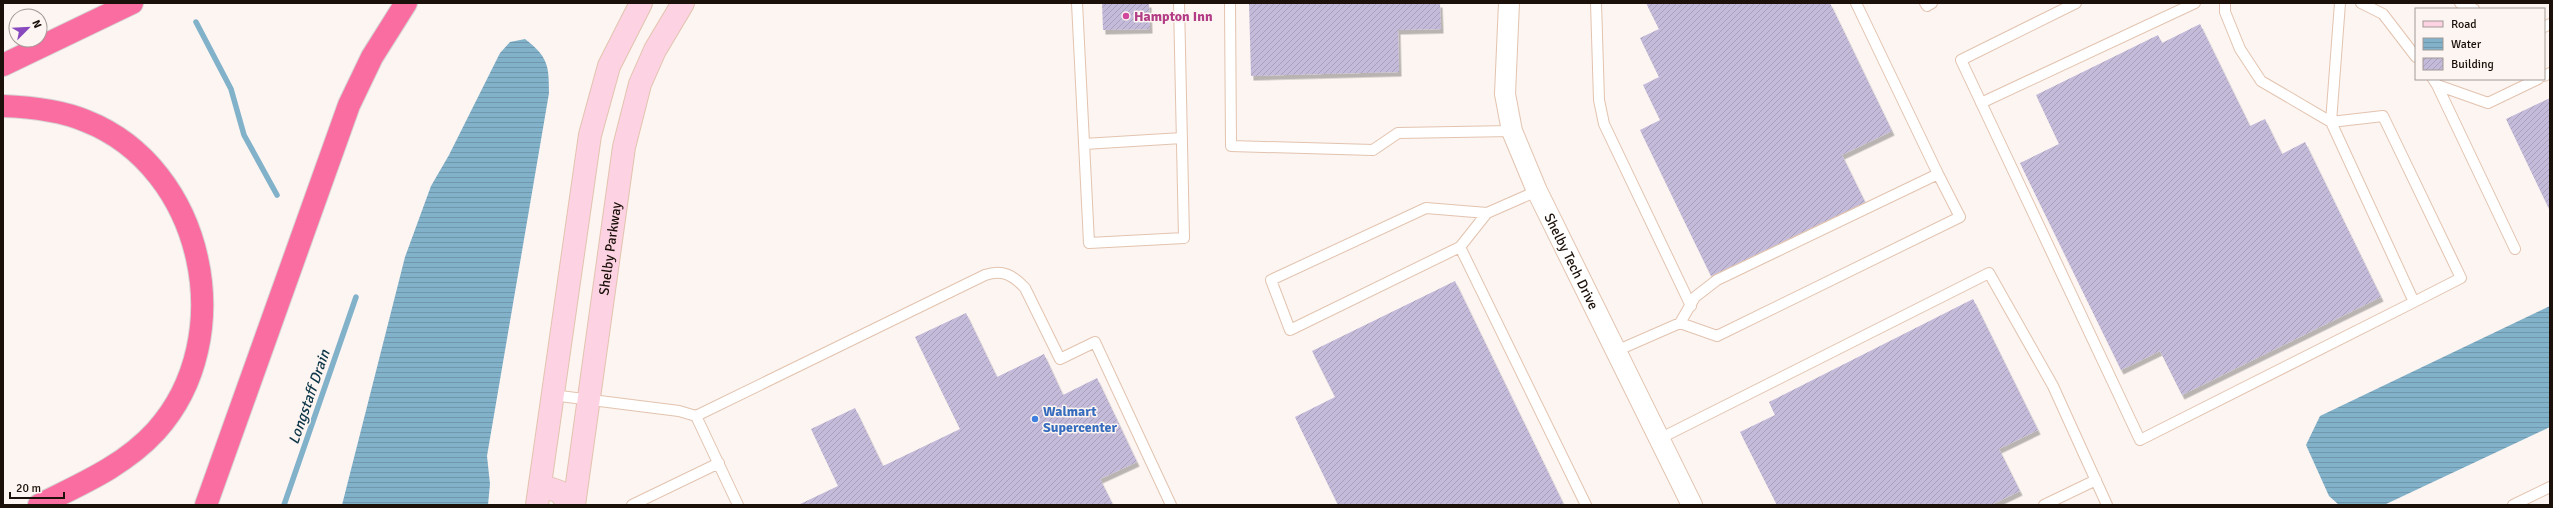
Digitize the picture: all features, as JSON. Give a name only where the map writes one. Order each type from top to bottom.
[{"type":"highway","points":[[3,65],[132,3]]},
{"type":"highway","points":[[206,505],[349,105],[372,57],[406,3]]},
{"type":"highway","points":[[3,106],[38,109],[72,116],[87,121],[129,147],[162,182],[182,214],[196,248],[200,270],[202,318],[198,346],[188,378],[177,401],[156,430],[119,464],[39,505]]},
{"type":"street","points":[[569,505],[560,492],[538,495],[552,396],[590,135],[609,66],[641,3]]},
{"type":"street","name":"Shelby Parkway","points":[[574,505],[620,173],[630,117],[640,84],[655,50],[683,3]]},
{"type":"street","name":"Shelby Tech Drive","points":[[1509,3],[1506,94],[1512,131],[1537,191],[1692,505]]},
{"type":"lane","points":[[1077,3],[1089,243],[1184,238],[1179,3]]},
{"type":"lane","points":[[1230,3],[1231,146],[1373,150],[1398,133],[1512,131]]},
{"type":"lane","points":[[1596,3],[1599,100],[1604,124],[1691,306]]},
{"type":"lane","points":[[1680,323],[1717,336],[1960,216],[1938,174],[1856,3]]},
{"type":"lane","points":[[1925,3],[1927,6],[1932,3]]},
{"type":"lane","points":[[2076,3],[1961,60],[2140,440],[2461,278],[2383,116],[2331,122],[2261,81],[2240,49],[2225,12],[2225,3]]},
{"type":"lane","points":[[1981,104],[2196,3]]},
{"type":"lane","points":[[2340,3],[2331,122],[2414,302]]},
{"type":"lane","points":[[2361,3],[2383,14],[2415,56]]},
{"type":"lane","points":[[2460,3],[2471,7]]},
{"type":"lane","points":[[2435,82],[2488,103],[2536,80]]},
{"type":"lane","points":[[2435,82],[2515,249]]},
{"type":"lane","points":[[1084,144],[1182,138]]},
{"type":"lane","points":[[1616,351],[1680,323],[1696,297],[1717,280],[1938,174]]},
{"type":"lane","points":[[1487,213],[1426,208],[1270,280],[1290,330],[1460,247],[1487,213],[1537,191]]},
{"type":"lane","points":[[1460,247],[1586,505]]},
{"type":"lane","points":[[552,396],[679,411],[696,416],[985,276],[994,272],[1005,273],[1016,278],[1025,288],[1060,359],[1095,342],[1171,505]]},
{"type":"lane","points":[[1659,439],[1989,273],[2053,386],[2107,505]]},
{"type":"lane","points":[[696,416],[738,505]]},
{"type":"lane","points":[[632,505],[719,463]]},
{"type":"lane","points":[[2044,505],[2096,480]]},
{"type":"lane","points":[[2513,505],[2550,488]]},
{"type":"water","points":[[525,39],[533,45],[546,62],[549,93],[487,456],[490,484],[488,505],[342,505],[405,257],[431,186],[449,155],[500,53],[510,42]]},
{"type":"water","points":[[2550,306],[2550,427],[2384,505],[2339,505],[2329,496],[2306,445],[2320,416]]},
{"type":"building","name":"Hampton Inn","points":[[1102,3],[1149,3],[1150,29],[1103,30]]},
{"type":"building","points":[[1249,3],[1440,3],[1441,29],[1398,30],[1399,72],[1251,76]]},
{"type":"building","points":[[1646,3],[1830,3],[1892,131],[1842,155],[1865,202],[1711,276],[1640,130],[1660,120],[1643,85],[1659,77],[1640,38],[1659,29]]},
{"type":"building","points":[[2200,24],[2250,126],[2265,119],[2282,154],[2305,142],[2381,297],[2182,395],[2160,351],[2121,370],[2020,163],[2059,144],[2036,95],[2158,35],[2162,43]]},
{"type":"building","points":[[2550,98],[2550,211],[2506,119]]},
{"type":"building","points":[[1455,281],[1564,505],[1338,505],[1295,417],[1335,397],[1312,351]]},
{"type":"building","points":[[1973,299],[2038,430],[1999,449],[2020,491],[1991,505],[1777,505],[1740,432],[1775,415],[1769,402]]},
{"type":"building","name":"Walmart Supercenter","points":[[966,313],[997,377],[1044,354],[1063,395],[1097,378],[1137,462],[1100,479],[1113,505],[798,505],[838,486],[811,429],[855,408],[883,466],[960,429],[915,337]]},
{"type":"waterway","name":"Longstaff Drain","points":[[196,22],[231,89],[244,135],[277,195]]},
{"type":"waterway","name":"Longstaff Drain","points":[[284,505],[356,297]]},
{"type":"place","name":"Hampton Inn","points":[[1126,16]]},
{"type":"place","name":"Walmart Supercenter","points":[[1035,419]]}]
